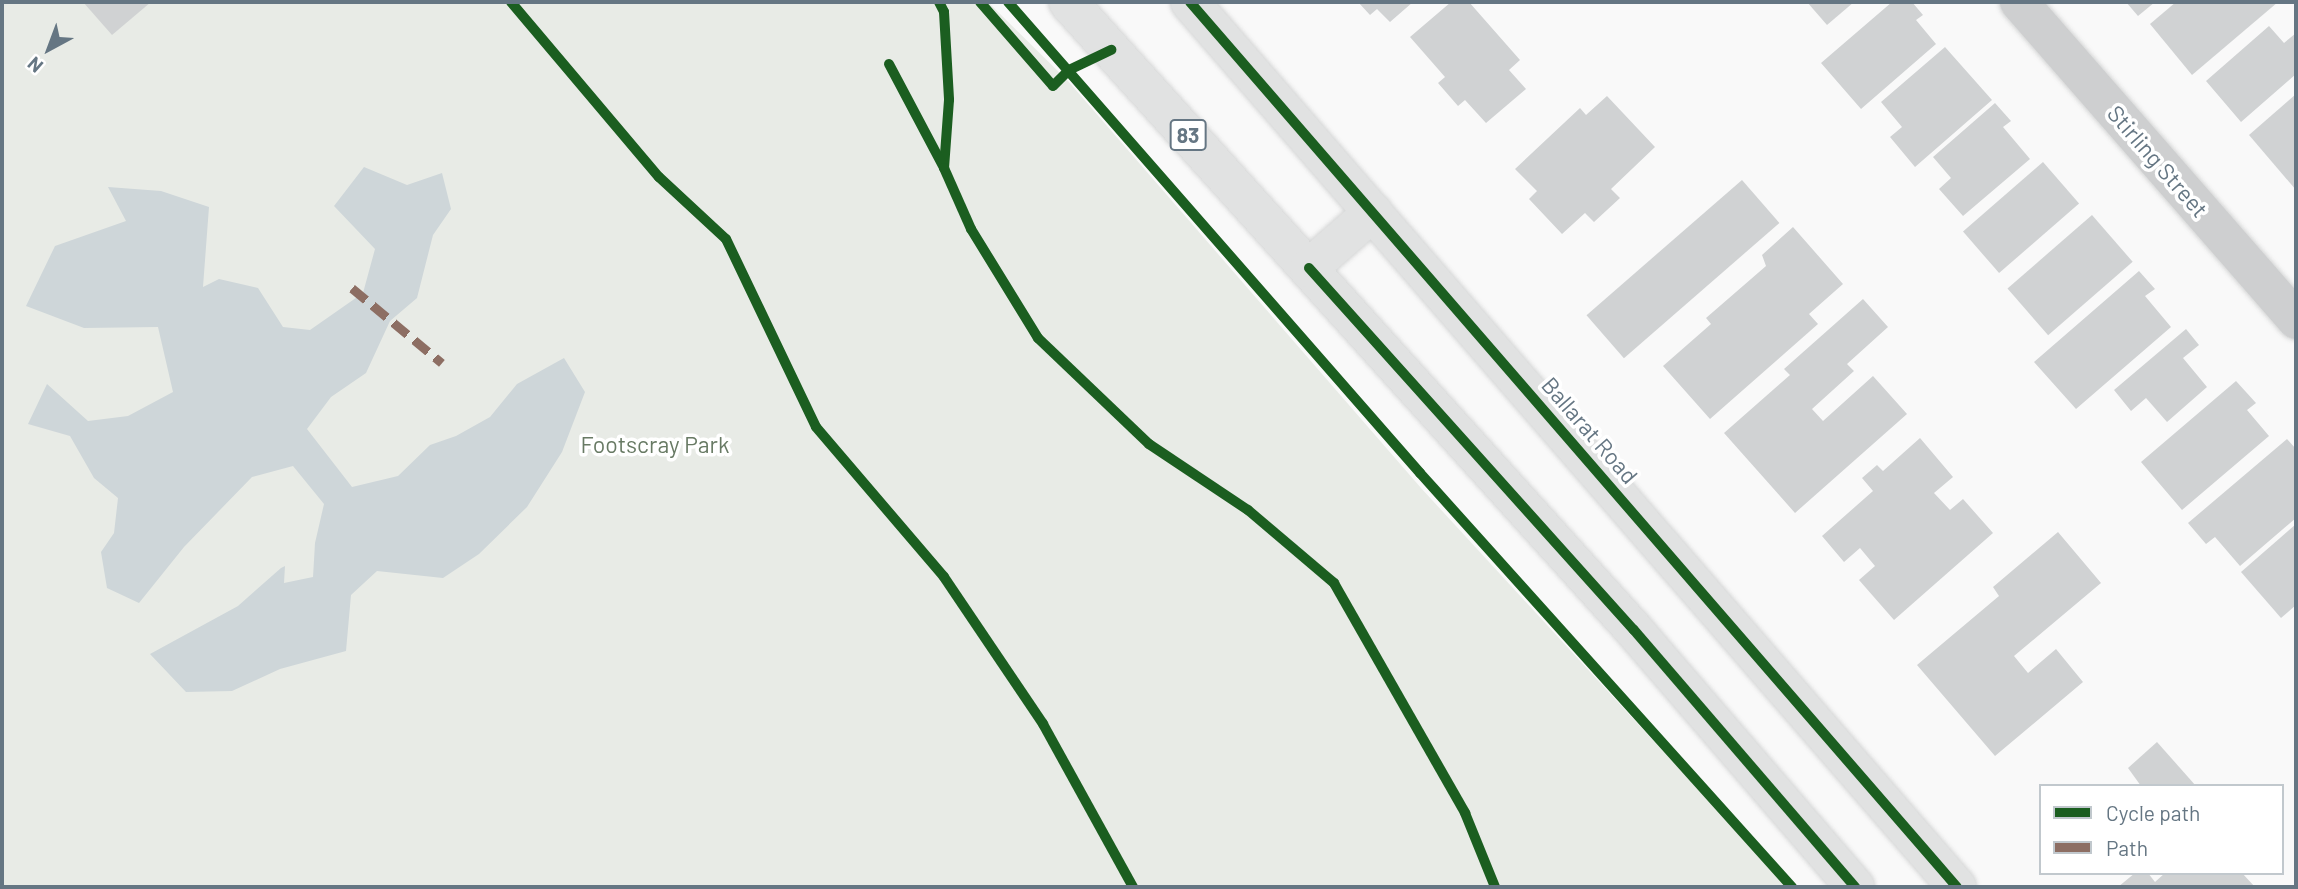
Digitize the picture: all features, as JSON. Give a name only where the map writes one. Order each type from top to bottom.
[{"type":"highway","name":"83","points":[[1068,2],[1634,630],[1855,887]]},
{"type":"highway","name":"Ballarat Road","points":[[1190,2],[1957,887]]},
{"type":"highway","points":[[1309,268],[1373,212]]},
{"type":"street","name":"Stirling Street","points":[[2019,2],[2296,320]]},
{"type":"green space","name":"Footscray Park","points":[[2,2],[988,2],[1068,81],[1421,488],[1788,887],[2,887]]},
{"type":"shaded area","points":[[364,167],[407,185],[442,173],[451,209],[433,235],[417,298],[390,321],[366,373],[331,397],[307,429],[352,487],[398,476],[430,445],[456,436],[490,417],[517,384],[564,358],[585,392],[562,452],[527,507],[479,554],[443,578],[377,571],[351,595],[346,651],[280,669],[232,691],[186,692],[150,654],[238,606],[285,566],[284,583],[313,577],[315,543],[324,504],[293,466],[252,477],[184,547],[139,603],[107,588],[101,552],[114,533],[118,498],[94,478],[70,436],[28,424],[47,384],[88,421],[128,416],[173,392],[158,327],[84,328],[26,306],[55,246],[126,221],[108,187],[161,191],[209,207],[203,287],[219,279],[258,288],[283,327],[310,330],[363,293],[375,249],[334,206]]},
{"type":"building","points":[[83,2],[151,2],[112,35]]},
{"type":"building","points":[[1358,2],[1413,2],[1390,22],[1377,9],[1370,15]]},
{"type":"building","points":[[1451,2],[1469,2],[1520,60],[1509,70],[1526,89],[1486,123],[1465,100],[1458,106],[1438,83],[1445,77],[1410,37]]},
{"type":"building","points":[[1807,2],[1854,2],[1827,25]]},
{"type":"building","points":[[1892,2],[1912,2],[1923,15],[1916,20],[1936,44],[1861,109],[1821,63]]},
{"type":"building","points":[[2126,2],[2155,2],[2138,16]]},
{"type":"building","points":[[2176,2],[2278,2],[2192,75],[2150,24]]},
{"type":"building","points":[[2269,26],[2284,43],[2296,33],[2296,74],[2241,122],[2206,81]]},
{"type":"building","points":[[1945,47],[1992,100],[1915,167],[1890,137],[1902,127],[1881,102]]},
{"type":"building","points":[[2296,94],[2296,190],[2249,135]]},
{"type":"building","points":[[1607,96],[1655,147],[1611,189],[1620,198],[1594,222],[1585,213],[1562,234],[1529,199],[1537,191],[1515,169],[1580,108],[1586,115]]},
{"type":"building","points":[[1995,103],[2011,121],[2003,127],[2030,159],[1963,216],[1939,189],[1951,178],[1933,157]]},
{"type":"building","points":[[2043,162],[2079,204],[1999,273],[1963,232]]},
{"type":"building","points":[[1742,180],[1779,223],[1624,358],[1587,315]]},
{"type":"building","points":[[2092,215],[2133,262],[2048,335],[2007,288]]},
{"type":"building","points":[[1793,227],[1843,284],[1809,314],[1818,324],[1710,419],[1663,366],[1711,324],[1706,318],[1766,266],[1762,255]]},
{"type":"building","points":[[2139,271],[2155,289],[2145,296],[2171,327],[2076,409],[2034,362]]},
{"type":"building","points":[[1863,299],[1888,327],[1847,364],[1854,371],[1812,409],[1823,421],[1873,376],[1907,414],[1795,513],[1724,433],[1790,375],[1784,369]]},
{"type":"building","points":[[2186,329],[2199,345],[2183,358],[2207,387],[2167,422],[2146,398],[2131,411],[2114,390]]},
{"type":"building","points":[[2236,381],[2256,403],[2247,410],[2269,436],[2182,510],[2141,462]]},
{"type":"building","points":[[1920,438],[1953,477],[1934,493],[1950,510],[1963,499],[1993,533],[1894,620],[1859,580],[1875,566],[1860,548],[1844,562],[1822,536],[1873,491],[1862,478],[1877,465],[1883,471]]},
{"type":"building","points":[[2287,439],[2296,449],[2296,518],[2240,566],[2215,537],[2206,544],[2188,523]]},
{"type":"building","points":[[2296,524],[2296,605],[2281,618],[2241,572]]},
{"type":"building","points":[[2058,532],[2101,583],[2014,656],[2028,673],[2056,649],[2083,682],[1995,756],[1917,665],[1999,596],[1993,587]]},
{"type":"building","points":[[2157,742],[2194,784],[2140,784],[2128,768]]},
{"type":"building","points":[[2133,875],[2150,875],[2155,882],[2163,875],[2244,875],[2255,887],[2118,887]]},
{"type":"marked path","points":[[352,288],[442,363]]},
{"type":"cycle path","points":[[511,2],[659,177],[726,239],[816,427],[944,577],[1043,724],[1133,887]]},
{"type":"cycle path","points":[[939,2],[944,12],[949,100],[944,168]]},
{"type":"cycle path","points":[[980,2],[1053,86],[1069,70],[1111,50]]},
{"type":"cycle path","points":[[1008,2],[1420,473],[1792,887]]},
{"type":"cycle path","points":[[1190,2],[1957,887]]},
{"type":"cycle path","points":[[889,64],[944,168],[971,229],[1038,338],[1149,444],[1248,510],[1334,583],[1465,813],[1495,887]]},
{"type":"cycle path","points":[[1309,268],[1634,630],[1855,887]]}]
